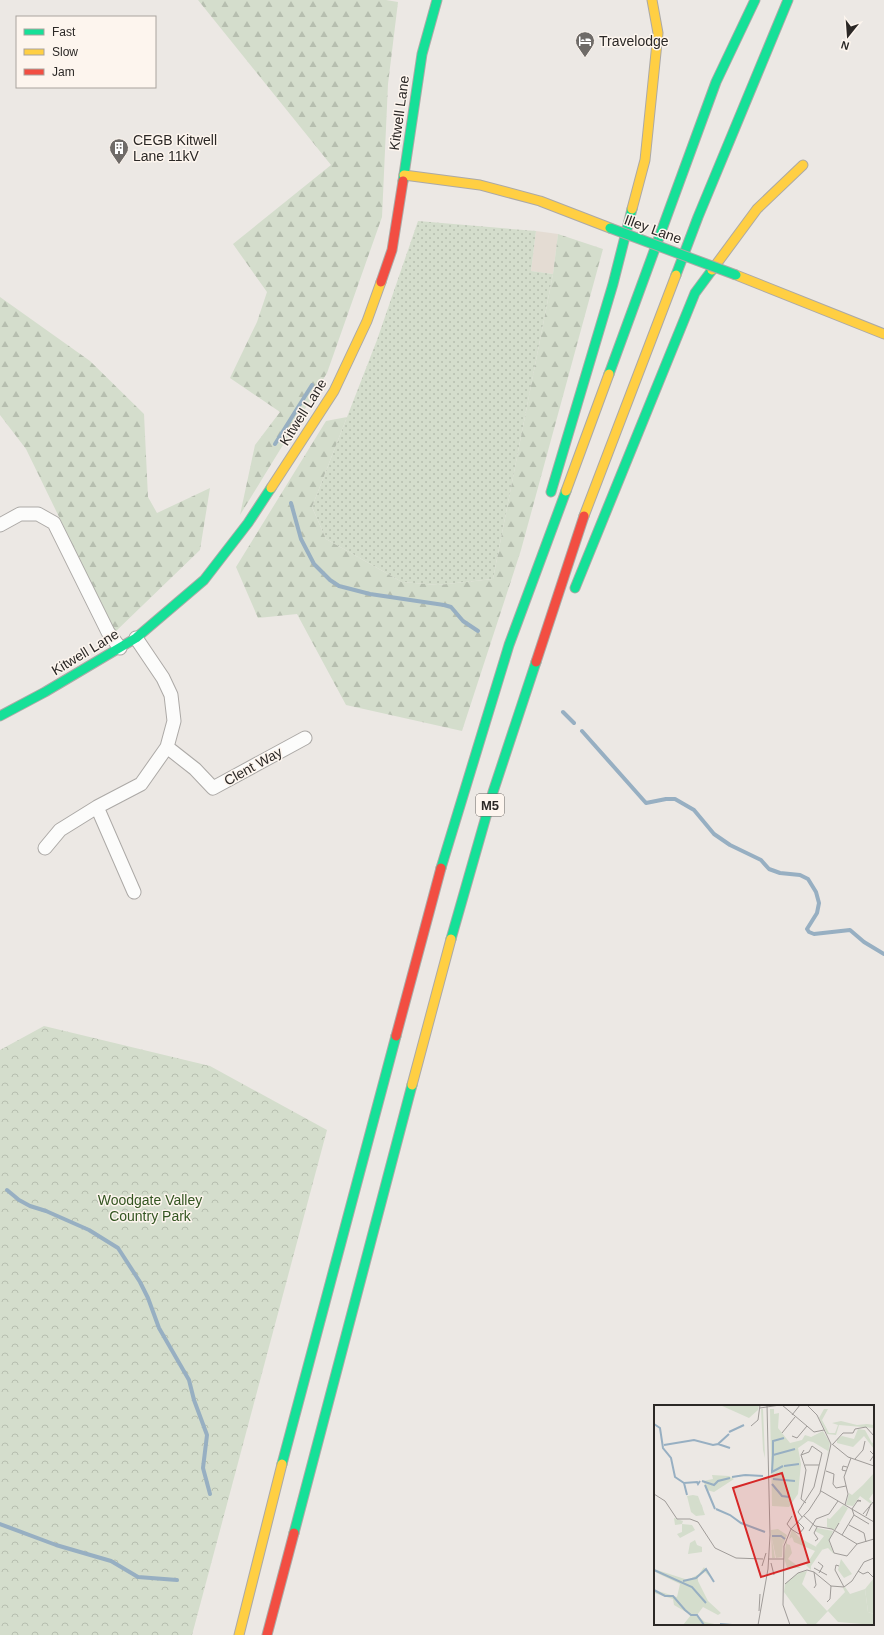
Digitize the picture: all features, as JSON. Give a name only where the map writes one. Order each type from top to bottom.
[{"type":"main road","name":"Kitwell Lane","points":[[0,716],[45,692],[136,638],[204,580],[248,523],[334,392],[367,321],[392,250],[422,54],[437,0]]},
{"type":"main road","points":[[549,499],[613,284],[645,160],[658,33],[652,0]]},
{"type":"main road","name":"M5","points":[[239,1635],[286,1448],[432,900],[509,645],[716,82],[755,0]]},
{"type":"main road","name":"M5","points":[[267,1635],[444,965],[493,792],[506,757],[583,520],[631,391],[698,217],[788,0]]},
{"type":"main road","points":[[572,595],[695,293],[757,209],[803,165]]},
{"type":"main road","name":"Illey Lane","points":[[404,176],[480,185],[540,201],[736,275],[884,334]]},
{"type":"main road","points":[[509,645],[538,537]]},
{"type":"main road","points":[[506,757],[551,646]]},
{"type":"street","points":[[0,525],[20,514],[38,514],[54,523],[108,632],[120,648]]},
{"type":"street","points":[[45,848],[60,830],[97,806],[141,784],[168,747],[174,721],[171,695],[163,678],[136,638]]},
{"type":"street","name":"Clent Way","points":[[168,747],[195,769],[213,788],[305,738]]},
{"type":"street","points":[[97,806],[134,892]]},
{"type":"shaded area","points":[[536,231],[558,234],[553,274],[531,271]]},
{"type":"green space","points":[[198,0],[386,0],[398,2],[388,84],[382,217],[327,373],[240,515],[255,445],[280,412],[230,378],[257,322],[267,292],[233,244],[331,165]]},
{"type":"green space","points":[[418,221],[536,231],[531,271],[553,274],[493,579],[438,585],[402,582],[326,539],[312,507],[377,340]]},
{"type":"green space","points":[[558,234],[603,249],[521,550],[462,731],[346,705],[297,614],[258,618],[236,567],[326,421],[347,417],[312,507],[326,539],[402,582],[438,585],[493,579],[553,274]]},
{"type":"green space","points":[[0,297],[90,361],[144,414],[148,497],[157,513],[210,488],[200,550],[115,632],[26,449],[0,415]]},
{"type":"green space","name":"Woodgate Valley Country Park","points":[[44,1026],[210,1066],[327,1130],[192,1635],[0,1635],[0,1050]]},
{"type":"waterway","points":[[275,444],[312,385]]},
{"type":"waterway","points":[[291,503],[301,539],[314,564],[330,580],[339,586],[370,594],[451,607],[463,621],[478,631]]},
{"type":"waterway","points":[[563,712],[574,723]]},
{"type":"waterway","points":[[582,731],[646,803],[666,799],[675,799],[694,810],[714,834],[730,845],[761,860],[769,869],[780,873],[800,875],[808,879],[816,892],[819,903],[817,913],[807,929],[809,932],[814,934],[850,930],[864,942],[884,954]]},
{"type":"waterway","points":[[7,1190],[19,1200],[30,1206],[46,1211],[89,1230],[118,1248],[140,1282],[148,1298],[159,1328],[189,1380],[194,1400],[207,1435],[203,1468],[210,1494]]},
{"type":"waterway","points":[[0,1524],[56,1545],[111,1561],[138,1577],[177,1580]]},
{"type":"traffic: fast","points":[[403,181],[422,54],[437,0]]},
{"type":"traffic: fast","points":[[609,374],[716,82],[755,0]]},
{"type":"traffic: fast","points":[[676,275],[698,217],[788,0]]},
{"type":"traffic: fast","points":[[551,492],[613,284],[632,209]]},
{"type":"traffic: fast","points":[[610,228],[736,275]]},
{"type":"traffic: fast","points":[[575,588],[695,293],[712,270]]},
{"type":"traffic: fast","points":[[0,716],[45,692],[136,638],[204,580],[248,523],[271,488]]},
{"type":"traffic: fast","points":[[441,868],[509,645],[566,491]]},
{"type":"traffic: fast","points":[[451,939],[493,792],[536,662]]},
{"type":"traffic: fast","points":[[282,1464],[396,1036]]},
{"type":"traffic: fast","points":[[294,1533],[412,1085]]},
{"type":"traffic: slow","points":[[632,209],[645,160],[658,33],[652,0]]},
{"type":"traffic: slow","points":[[712,270],[757,209],[803,165]]},
{"type":"traffic: slow","points":[[404,175],[480,185],[540,201],[610,228]]},
{"type":"traffic: slow","points":[[584,516],[676,275]]},
{"type":"traffic: slow","points":[[736,275],[884,334]]},
{"type":"traffic: slow","points":[[271,488],[334,391],[367,321],[381,282]]},
{"type":"traffic: slow","points":[[566,491],[609,374]]},
{"type":"traffic: slow","points":[[412,1085],[451,939]]},
{"type":"traffic: slow","points":[[239,1635],[282,1464]]},
{"type":"traffic: jam","points":[[381,282],[392,250],[403,181]]},
{"type":"traffic: jam","points":[[536,662],[584,516]]},
{"type":"traffic: jam","points":[[396,1036],[441,868]]},
{"type":"traffic: jam","points":[[267,1635],[294,1533]]},
{"type":"place","name":"Travelodge","points":[[585,58]]},
{"type":"place","name":"CEGB Kitwell Lane 11kV","points":[[119,165]]}]
